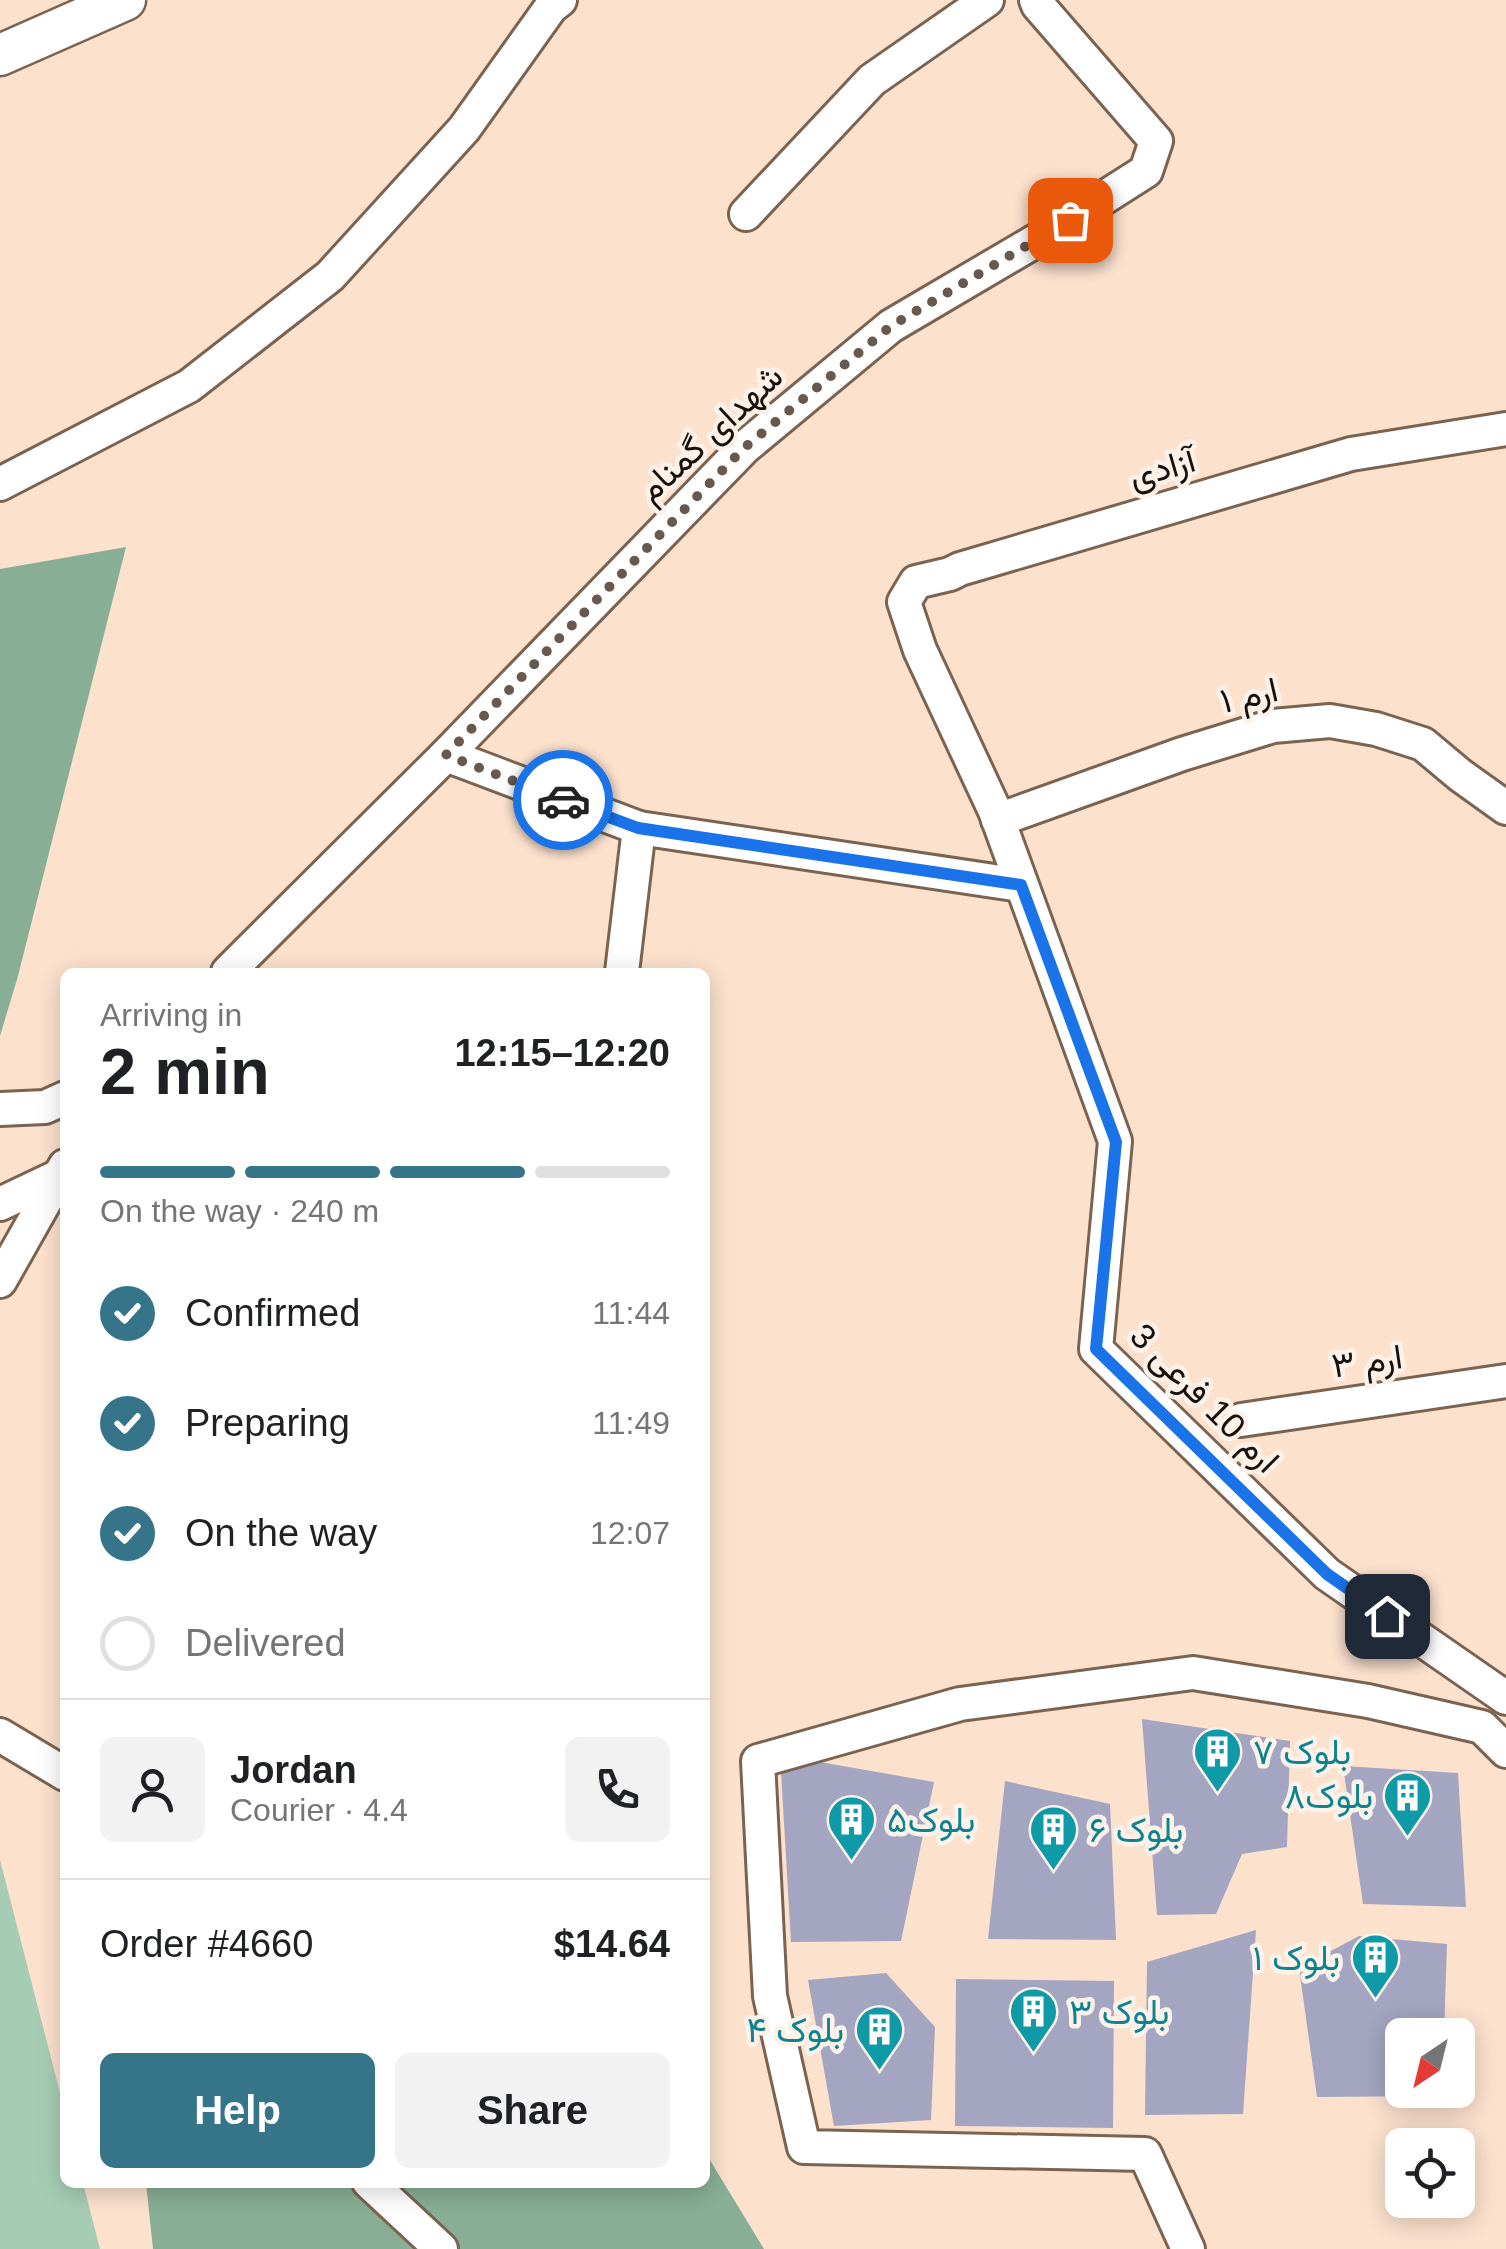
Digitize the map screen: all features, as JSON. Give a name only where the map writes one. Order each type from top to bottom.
[{"type":"street","points":[[0,55],[125,0]]},
{"type":"street","points":[[0,484],[189,386],[330,276],[464,129],[551,7],[560,0]]},
{"type":"street","points":[[746,214],[872,80],[987,0]]},
{"type":"street","name":"شهدای گمنام","points":[[232,968],[446,755],[744,448],[891,326],[1044,236],[1146,170],[1156,141],[1036,0]]},
{"type":"street","name":"آزادی","points":[[920,650],[904,602],[916,582],[1351,454],[1506,430]]},
{"type":"street","name":"ارم 10 فرعی 3","points":[[920,650],[998,820],[1116,1142],[1096,1349],[1327,1574],[1506,1698]]},
{"type":"street","name":"ارم ۱","points":[[998,820],[1273,726],[1330,721],[1376,729],[1423,744],[1506,808]]},
{"type":"street","points":[[446,755],[638,828],[1021,885]]},
{"type":"street","points":[[622,968],[638,828]]},
{"type":"street","points":[[0,1110],[45,1107],[60,1100]]},
{"type":"street","points":[[0,1204],[60,1172]]},
{"type":"street","points":[[0,1281],[60,1173]]},
{"type":"street","name":"ارم ۳","points":[[1240,1420],[1506,1382]]},
{"type":"street","points":[[1188,2249],[1145,2154],[804,2148],[770,1996],[758,1760],[960,1704],[1193,1673],[1368,1701],[1482,1727],[1506,1750]]},
{"type":"street","points":[[0,1735],[60,1771]]},
{"type":"street","points":[[375,2188],[441,2249]]},
{"type":"green space","points":[[126,547],[18,976],[0,1036],[0,569]]},
{"type":"green space","points":[[0,1860],[60,2093],[60,2188],[84,2188],[100,2249],[0,2249]]},
{"type":"green space","points":[[710,2160],[764,2249],[153,2249],[147,2188],[710,2188]]},
{"type":"building","name":"بلوک ۷","points":[[1142,1719],[1290,1741],[1287,1847],[1242,1854],[1216,1914],[1157,1915]]},
{"type":"building","name":"بلوک۵","points":[[780,1755],[934,1782],[901,1941],[791,1942]]},
{"type":"building","name":"بلوک۸","points":[[1343,1766],[1458,1773],[1466,1907],[1363,1904]]},
{"type":"building","name":"بلوک ۶","points":[[1005,1781],[1110,1804],[1116,1940],[988,1939]]},
{"type":"building","points":[[1256,1930],[1243,2114],[1145,2115],[1147,1962]]},
{"type":"building","name":"بلوک ۱","points":[[1359,1936],[1447,1944],[1445,2018],[1385,2018],[1385,2096],[1317,2097],[1299,1968]]},
{"type":"building","name":"بلوک ۴","points":[[886,1973],[935,2027],[931,2120],[834,2126],[808,1980]]},
{"type":"building","name":"بلوک ۳","points":[[956,1979],[1114,1981],[1113,2128],[955,2126]]},
{"type":"way so far","points":[[563,800],[446,755],[744,448],[891,326],[1070,220]]},
{"type":"place","name":"بلوک ۷","points":[[1218,1794]]},
{"type":"place","name":"بلوک۸","points":[[1408,1838]]},
{"type":"place","name":"بلوک۵","points":[[852,1862]]},
{"type":"place","name":"بلوک ۶","points":[[1054,1872]]},
{"type":"place","name":"بلوک ۱","points":[[1375,2000]]},
{"type":"place","name":"بلوک ۳","points":[[1034,2054]]},
{"type":"place","name":"بلوک ۴","points":[[879,2072]]},
{"type":"route","points":[[563,800],[638,828],[1021,885],[1116,1142],[1096,1349],[1327,1574],[1387,1616]]}]
